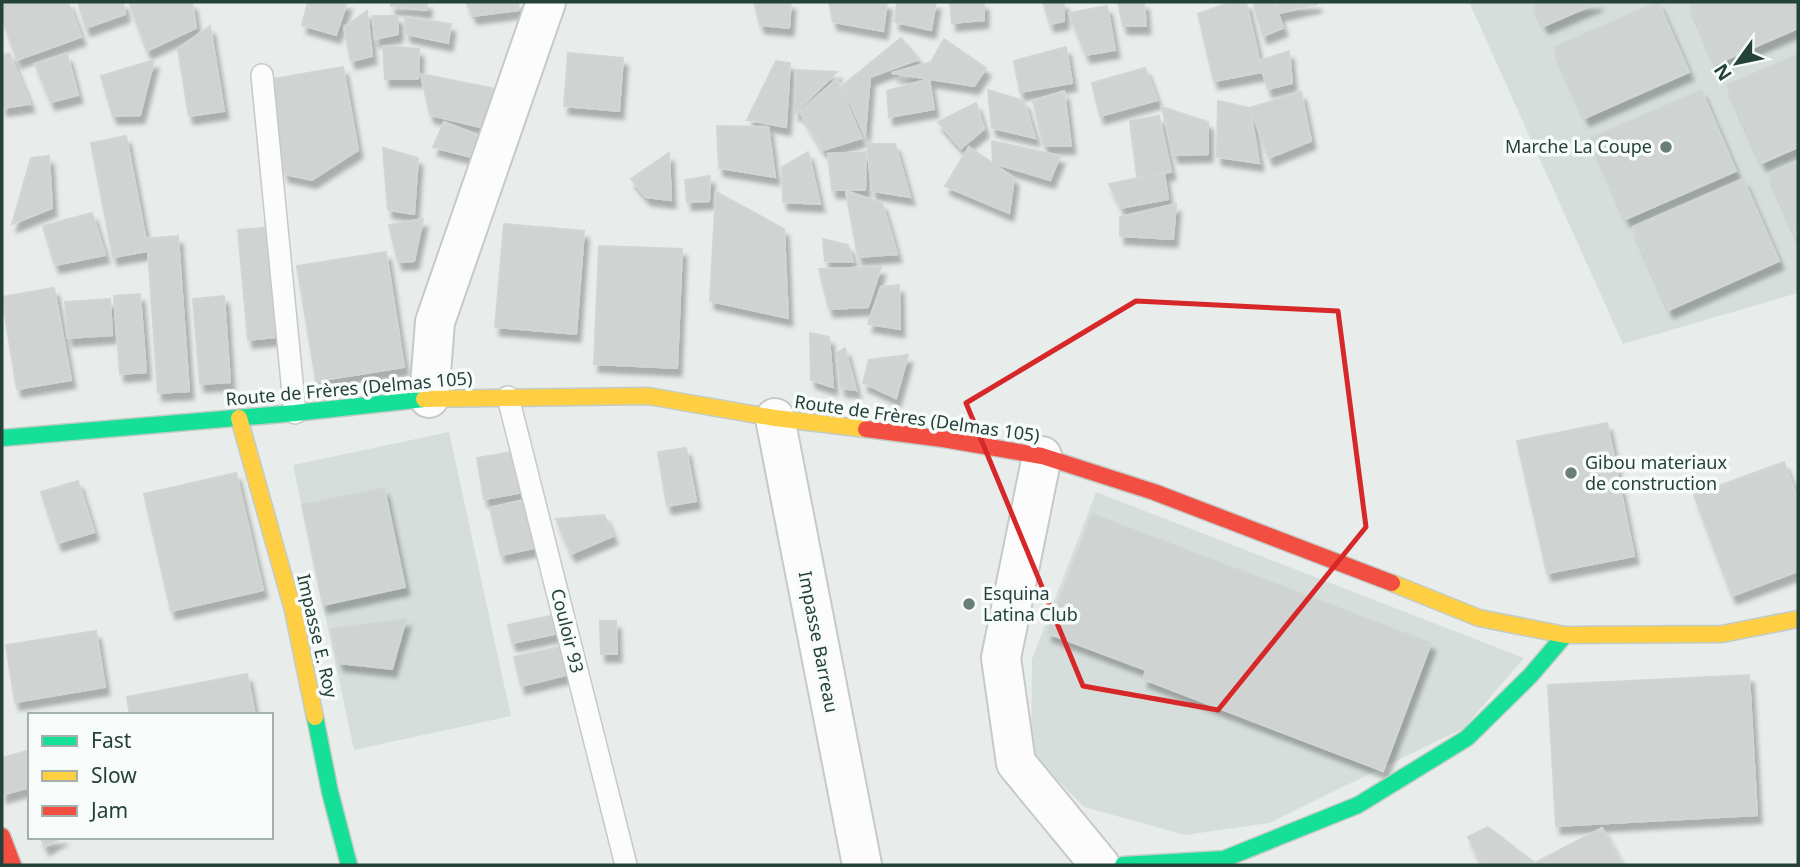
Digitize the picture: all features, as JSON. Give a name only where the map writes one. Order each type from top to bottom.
[{"type":"main road","name":"Route de Frères (Delmas 105)","points":[[2,438],[295,413],[429,398],[648,396],[775,418],[943,439],[1042,456],[1154,492],[1288,541],[1479,618],[1565,635],[1722,634],[1798,619]]},
{"type":"main road","name":"Impasse E. Roy","points":[[239,418],[293,610],[349,865]]},
{"type":"main road","points":[[1123,865],[1224,859],[1358,805],[1467,738],[1530,676],[1565,635]]},
{"type":"main road","points":[[2,836],[13,865]]},
{"type":"street","points":[[429,398],[435,322],[546,2]]},
{"type":"street","name":"Impasse Barreau","points":[[775,418],[862,865]]},
{"type":"street","points":[[1042,456],[1001,658],[1014,750],[1016,763],[1100,865]]},
{"type":"lane","points":[[262,75],[295,413]]},
{"type":"lane","name":"Couloir 93","points":[[508,397],[626,865]]},
{"type":"highlighted area","points":[[1136,301],[1338,311],[1366,527],[1218,710],[1083,686],[966,403]]},
{"type":"shaded area","name":"Marche La Coupe","points":[[1469,2],[1798,2],[1798,293],[1623,344]]},
{"type":"shaded area","points":[[449,432],[511,716],[354,750],[293,465]]},
{"type":"shaded area","points":[[1096,492],[1524,658],[1464,728],[1269,823],[1185,835],[1084,807],[1031,753],[1032,659]]},
{"type":"building","points":[[2,2],[68,2],[81,37],[17,60],[2,17]]},
{"type":"building","points":[[78,2],[123,2],[125,14],[86,28]]},
{"type":"building","points":[[129,2],[192,2],[196,28],[147,51]]},
{"type":"building","points":[[308,2],[347,2],[336,35],[302,25]]},
{"type":"building","points":[[391,2],[427,2],[427,10],[391,6]]},
{"type":"building","points":[[466,2],[518,2],[519,10],[473,16]]},
{"type":"building","points":[[754,2],[791,2],[789,28],[760,25]]},
{"type":"building","points":[[829,2],[887,2],[883,31],[833,22]]},
{"type":"building","points":[[897,2],[936,2],[931,30],[895,22]]},
{"type":"building","points":[[950,2],[984,2],[984,20],[952,23]]},
{"type":"building","points":[[1043,2],[1064,2],[1064,21],[1050,24]]},
{"type":"building","points":[[1118,2],[1144,2],[1146,26],[1123,26]]},
{"type":"building","points":[[1231,2],[1246,2],[1262,72],[1214,81],[1198,14]]},
{"type":"building","points":[[1253,2],[1274,2],[1283,28],[1263,36]]},
{"type":"building","points":[[1277,2],[1316,2],[1317,4],[1279,13]]},
{"type":"building","points":[[1533,2],[1599,2],[1544,26]]},
{"type":"building","points":[[1658,2],[1689,72],[1585,118],[1554,47]]},
{"type":"building","points":[[1689,2],[1798,2],[1798,28],[1716,64]]},
{"type":"building","points":[[1107,6],[1115,50],[1086,55],[1069,13]]},
{"type":"building","points":[[367,11],[372,56],[351,61],[344,27]]},
{"type":"building","points":[[373,16],[398,16],[398,34],[375,39]]},
{"type":"building","points":[[405,17],[451,24],[448,43],[406,34]]},
{"type":"building","points":[[210,26],[224,111],[189,116],[178,49]]},
{"type":"building","points":[[901,38],[919,59],[870,77],[865,134],[842,86]]},
{"type":"building","points":[[944,39],[986,68],[974,86],[892,73],[931,62]]},
{"type":"building","points":[[383,46],[419,49],[418,79],[385,79]]},
{"type":"building","points":[[1066,47],[1072,83],[1020,92],[1014,61]]},
{"type":"building","points":[[1289,51],[1292,83],[1268,89],[1259,61]]},
{"type":"building","points":[[9,53],[30,104],[2,108],[2,56]]},
{"type":"building","points":[[568,53],[623,58],[619,111],[564,106]]},
{"type":"building","points":[[67,54],[78,95],[51,102],[35,64]]},
{"type":"building","points":[[1798,54],[1798,147],[1762,163],[1727,85]]},
{"type":"building","points":[[154,60],[140,115],[113,116],[101,76]]},
{"type":"building","points":[[776,61],[790,63],[786,127],[747,120]]},
{"type":"building","points":[[343,67],[358,150],[312,180],[284,174],[267,80]]},
{"type":"building","points":[[1145,68],[1157,100],[1100,116],[1092,83]]},
{"type":"building","points":[[795,70],[837,72],[795,113]]},
{"type":"building","points":[[421,74],[506,91],[493,130],[430,115]]},
{"type":"building","points":[[837,79],[861,138],[823,150],[800,112]]},
{"type":"building","points":[[929,79],[934,109],[889,117],[887,91]]},
{"type":"building","points":[[988,90],[1024,101],[1035,138],[992,128]]},
{"type":"building","points":[[1701,90],[1736,171],[1626,219],[1591,138]]},
{"type":"building","points":[[1064,91],[1071,146],[1044,146],[1033,101]]},
{"type":"building","points":[[1301,92],[1311,141],[1269,158],[1250,108]]},
{"type":"building","points":[[1218,101],[1250,108],[1259,163],[1217,157]]},
{"type":"building","points":[[976,103],[984,129],[961,148],[938,122]]},
{"type":"building","points":[[1162,107],[1208,122],[1208,154],[1174,155]]},
{"type":"building","points":[[1159,116],[1171,172],[1137,176],[1130,121]]},
{"type":"building","points":[[444,122],[487,139],[479,159],[433,147]]},
{"type":"building","points":[[717,126],[768,127],[775,177],[719,168]]},
{"type":"building","points":[[126,136],[148,251],[113,257],[91,143]]},
{"type":"building","points":[[992,141],[1060,156],[1050,180],[993,163]]},
{"type":"building","points":[[867,144],[895,144],[910,197],[872,191]]},
{"type":"building","points":[[969,147],[1014,178],[1009,213],[945,186]]},
{"type":"building","points":[[383,148],[418,158],[414,214],[388,210]]},
{"type":"building","points":[[808,152],[820,204],[783,202],[782,167]]},
{"type":"building","points":[[866,152],[865,190],[832,190],[828,154]]},
{"type":"building","points":[[669,153],[671,200],[646,197],[631,179]]},
{"type":"building","points":[[49,156],[52,208],[12,224],[31,158]]},
{"type":"building","points":[[1798,161],[1798,240],[1769,174]]},
{"type":"building","points":[[1164,173],[1168,199],[1121,208],[1109,184]]},
{"type":"building","points":[[710,176],[709,201],[687,202],[685,180]]},
{"type":"building","points":[[1743,179],[1779,261],[1669,310],[1633,227]]},
{"type":"building","points":[[846,191],[882,203],[897,254],[858,257]]},
{"type":"building","points":[[716,192],[784,229],[788,318],[710,301]]},
{"type":"building","points":[[1176,204],[1173,239],[1120,236],[1120,217]]},
{"type":"building","points":[[92,213],[105,255],[55,265],[43,226]]},
{"type":"building","points":[[423,219],[414,261],[398,262],[389,225]]},
{"type":"building","points":[[504,224],[584,231],[576,334],[495,327]]},
{"type":"building","points":[[274,227],[284,336],[248,340],[238,230]]},
{"type":"building","points":[[178,236],[189,391],[158,393],[148,251],[141,239]]},
{"type":"building","points":[[823,239],[848,245],[853,262],[825,261]]},
{"type":"building","points":[[599,246],[682,249],[677,368],[594,364]]},
{"type":"building","points":[[386,252],[404,367],[316,381],[297,266]]},
{"type":"building","points":[[881,267],[868,307],[829,309],[819,269]]},
{"type":"building","points":[[899,285],[900,329],[868,324],[881,287]]},
{"type":"building","points":[[54,288],[71,380],[17,389],[2,297]]},
{"type":"building","points":[[140,294],[146,372],[120,374],[114,296]]},
{"type":"building","points":[[224,296],[230,382],[200,384],[193,299]]},
{"type":"building","points":[[110,299],[112,335],[68,338],[65,302]]},
{"type":"building","points":[[810,333],[829,337],[833,387],[811,380]]},
{"type":"building","points":[[845,348],[856,390],[841,388],[837,353]]},
{"type":"building","points":[[908,355],[896,398],[863,383],[869,360]]},
{"type":"building","name":"Gibou materiaux de construction","points":[[1607,423],[1634,556],[1547,573],[1517,441]]},
{"type":"building","points":[[686,448],[696,501],[667,506],[658,452]]},
{"type":"building","points":[[517,451],[524,492],[484,499],[477,458]]},
{"type":"building","points":[[1784,462],[1798,500],[1798,571],[1732,596],[1694,495]]},
{"type":"building","points":[[236,473],[263,590],[171,611],[144,494]]},
{"type":"building","points":[[78,481],[94,532],[58,543],[41,492]]},
{"type":"building","points":[[384,488],[405,587],[323,605],[302,505]]},
{"type":"building","points":[[524,500],[534,548],[501,555],[490,508]]},
{"type":"building","points":[[1092,514],[1431,643],[1383,771],[1143,679],[1146,670],[1047,633]]},
{"type":"building","points":[[604,515],[613,536],[571,554],[556,519]]},
{"type":"building","points":[[555,615],[559,633],[512,643],[508,625]]},
{"type":"building","points":[[406,619],[392,669],[339,663],[331,629]]},
{"type":"building","points":[[600,621],[616,621],[617,654],[601,654]]},
{"type":"building","points":[[96,631],[105,687],[15,702],[6,645]]},
{"type":"building","points":[[564,646],[570,674],[521,686],[514,657]]},
{"type":"building","points":[[247,674],[255,713],[130,713],[127,697]]},
{"type":"building","points":[[1749,675],[1757,815],[1556,826],[1548,685]]},
{"type":"building","points":[[28,751],[28,788],[2,795],[2,758]]},
{"type":"building","points":[[1488,827],[1535,863],[1602,828],[1622,865],[1482,865],[1468,837]]},
{"type":"building","points":[[41,839],[59,839],[45,847]]},
{"type":"traffic: fast","points":[[2,438],[424,399]]},
{"type":"traffic: fast","points":[[1123,865],[1224,859],[1358,805],[1467,738],[1530,676],[1565,635]]},
{"type":"traffic: fast","points":[[315,717],[330,792],[349,865]]},
{"type":"traffic: slow","points":[[424,399],[648,396],[775,418],[866,429]]},
{"type":"traffic: slow","points":[[239,418],[293,610],[315,717]]},
{"type":"traffic: slow","points":[[1392,583],[1479,618],[1565,635],[1722,634],[1798,619]]},
{"type":"traffic: jam","points":[[866,429],[1042,456],[1154,492],[1392,583]]},
{"type":"traffic: jam","points":[[2,836],[13,865]]},
{"type":"place","name":"Marche La Coupe","points":[[1666,147]]},
{"type":"place","name":"Gibou materiaux de construction","points":[[1571,473]]},
{"type":"place","name":"Esquina Latina Club","points":[[969,604]]}]
